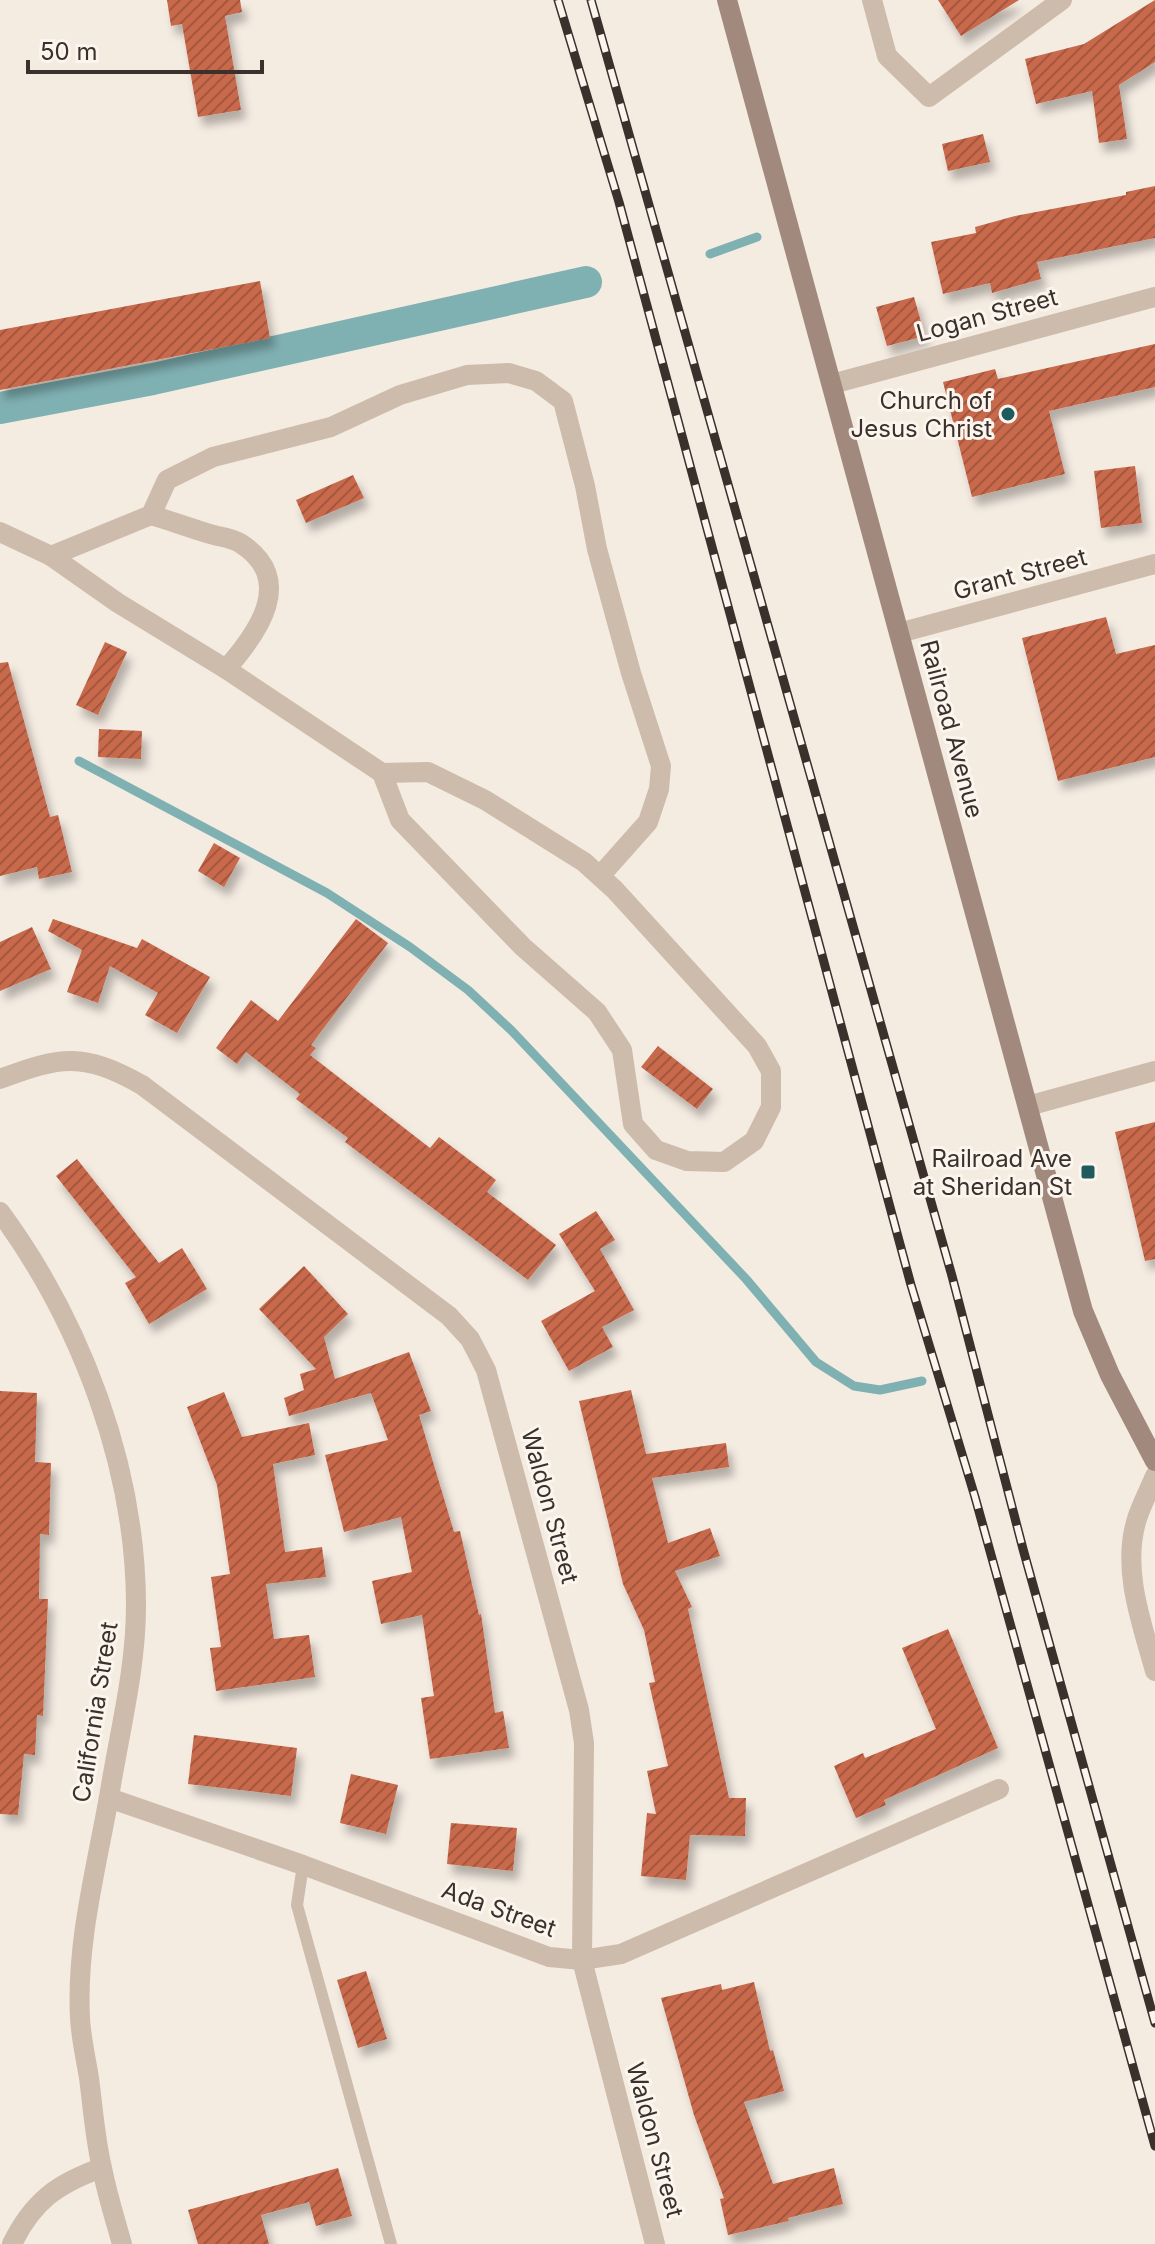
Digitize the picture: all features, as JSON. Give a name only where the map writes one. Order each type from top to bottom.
[{"type":"main road","name":"Railroad Avenue","points":[[727,0],[1083,1311],[1110,1375],[1155,1461]]},
{"type":"street","points":[[872,0],[887,56],[929,97],[1062,0]]},
{"type":"street","name":"Logan Street","points":[[832,384],[1155,297]]},
{"type":"street","points":[[151,515],[167,480],[213,457],[331,427],[400,395],[467,375],[509,373],[536,381],[563,401],[585,486],[597,549],[631,673],[661,766],[659,789],[648,822],[600,876]]},
{"type":"street","points":[[51,556],[151,515],[239,542],[261,562],[268,586],[267,609],[251,641],[226,669]]},
{"type":"street","points":[[0,532],[51,556],[118,603],[226,669],[382,773],[428,772],[485,800],[584,862],[615,890],[757,1046],[771,1071],[771,1107],[754,1141],[724,1162],[687,1161],[656,1150],[633,1124],[622,1050],[597,1012],[523,947],[400,820],[382,773]]},
{"type":"street","name":"Grant Street","points":[[899,633],[1155,564]]},
{"type":"street","name":"Waldon Street","points":[[0,1079],[43,1063],[65,1060],[100,1064],[121,1073],[142,1085],[425,1297],[449,1316],[470,1339],[486,1370],[579,1710],[584,1743],[582,1960],[655,2244]]},
{"type":"street","points":[[1028,1106],[1155,1071]]},
{"type":"street","name":"California Street","points":[[0,1212],[44,1279],[98,1394],[119,1476],[135,1565],[134,1652],[93,1875],[80,2019],[101,2168],[122,2244]]},
{"type":"street","points":[[1155,1476],[1136,1522],[1132,1567],[1141,1619],[1155,1671]]},
{"type":"street","name":"Ada Street","points":[[109,1798],[303,1865],[549,1957],[582,1960],[621,1954],[999,1789]]},
{"type":"street","points":[[12,2244],[24,2219],[44,2198],[72,2179],[101,2168]]},
{"type":"lane","points":[[303,1865],[297,1905],[391,2244]]},
{"type":"building","points":[[167,0],[240,0],[242,12],[225,16],[241,110],[198,117],[182,24],[171,26]]},
{"type":"building","points":[[938,0],[1019,0],[961,36]]},
{"type":"building","points":[[1155,0],[1155,62],[1119,85],[1127,139],[1099,143],[1092,91],[1036,104],[1025,59],[1084,44]]},
{"type":"building","points":[[983,134],[990,162],[948,171],[942,144]]},
{"type":"building","points":[[1155,186],[1155,238],[1037,262],[1041,279],[992,293],[990,283],[943,294],[931,242],[976,233],[975,227],[1015,216],[1126,195],[1126,192]]},
{"type":"building","points":[[260,281],[270,338],[0,390],[0,330]]},
{"type":"building","points":[[914,297],[925,336],[887,346],[876,307]]},
{"type":"building","points":[[1155,344],[1155,387],[1049,411],[1065,474],[972,497],[943,382],[995,369],[998,379]]},
{"type":"building","points":[[1135,466],[1142,523],[1101,528],[1094,471]]},
{"type":"building","points":[[353,475],[364,498],[306,523],[296,500]]},
{"type":"building","points":[[1106,617],[1116,654],[1155,645],[1155,757],[1058,781],[1022,638]]},
{"type":"building","points":[[105,642],[127,652],[98,715],[76,705]]},
{"type":"building","points":[[8,662],[50,817],[58,815],[72,872],[39,879],[37,867],[0,876],[0,663]]},
{"type":"building","points":[[99,729],[142,731],[141,759],[98,757]]},
{"type":"building","points":[[214,843],[240,858],[224,887],[198,871]]},
{"type":"building","points":[[53,919],[137,948],[142,939],[210,977],[177,1033],[145,1015],[158,993],[110,966],[98,1003],[67,992],[82,950],[48,931]]},
{"type":"building","points":[[356,919],[388,943],[311,1045],[316,1048],[310,1055],[430,1148],[439,1137],[496,1180],[487,1192],[556,1245],[528,1280],[345,1142],[348,1138],[296,1099],[300,1094],[246,1052],[237,1064],[216,1048],[251,1000],[278,1021]]},
{"type":"building","points":[[32,927],[51,969],[0,991],[0,942]]},
{"type":"building","points":[[658,1046],[713,1089],[697,1109],[641,1067]]},
{"type":"building","points":[[1155,1122],[1155,1259],[1145,1261],[1115,1132]]},
{"type":"building","points":[[77,1159],[159,1263],[182,1248],[207,1289],[149,1324],[125,1283],[136,1277],[56,1176]]},
{"type":"building","points":[[596,1211],[615,1240],[600,1249],[634,1310],[602,1327],[613,1347],[569,1371],[541,1321],[595,1291],[559,1234]]},
{"type":"building","points":[[304,1266],[348,1314],[324,1337],[335,1379],[409,1352],[431,1411],[419,1415],[454,1532],[460,1531],[481,1614],[495,1713],[503,1711],[509,1748],[430,1759],[421,1698],[434,1696],[422,1615],[381,1624],[372,1581],[412,1572],[401,1517],[344,1532],[325,1455],[388,1440],[371,1393],[289,1416],[284,1398],[304,1390],[300,1374],[316,1369],[259,1309]]},
{"type":"building","points":[[631,1390],[646,1454],[726,1443],[729,1467],[652,1478],[668,1543],[710,1528],[720,1556],[675,1571],[692,1607],[688,1609],[729,1798],[746,1798],[745,1836],[690,1835],[686,1880],[641,1876],[647,1813],[656,1814],[647,1771],[668,1766],[649,1683],[655,1682],[644,1630],[623,1584],[579,1401]]},
{"type":"building","points":[[0,1391],[37,1393],[35,1462],[51,1463],[49,1535],[40,1534],[39,1599],[48,1599],[43,1716],[37,1715],[35,1755],[24,1754],[18,1815],[0,1814]]},
{"type":"building","points":[[224,1392],[242,1437],[309,1423],[315,1455],[273,1464],[285,1552],[322,1547],[326,1577],[266,1584],[274,1639],[309,1635],[315,1677],[216,1691],[210,1648],[221,1647],[211,1577],[230,1574],[217,1485],[187,1407]]},
{"type":"building","points":[[948,1629],[998,1748],[884,1800],[886,1805],[856,1818],[834,1766],[863,1753],[865,1758],[936,1729],[902,1648]]},
{"type":"building","points":[[194,1735],[297,1748],[291,1796],[188,1784]]},
{"type":"building","points":[[351,1774],[398,1785],[386,1834],[340,1823]]},
{"type":"building","points":[[451,1823],[517,1828],[513,1871],[447,1864]]},
{"type":"building","points":[[366,1971],[387,2039],[358,2048],[337,1980]]},
{"type":"building","points":[[754,1982],[770,2051],[773,2050],[784,2091],[744,2102],[773,2184],[834,2168],[843,2204],[728,2235],[720,2199],[724,2198],[694,2115],[661,1998],[721,1984],[722,1990]]},
{"type":"building","points":[[338,2168],[352,2216],[316,2226],[309,2202],[261,2215],[269,2244],[198,2244],[188,2210]]},
{"type":"waterway","points":[[710,254],[757,237]]},
{"type":"waterway","points":[[0,408],[153,379],[586,282]]},
{"type":"waterway","points":[[79,761],[327,893],[410,947],[468,990],[512,1031],[746,1279],[816,1362],[854,1386],[880,1390],[922,1381]]},
{"type":"railway","points":[[558,0],[619,202],[911,1285],[975,1497],[1155,2146]]},
{"type":"railway","points":[[591,0],[952,1276],[1023,1549],[1155,2023]]},
{"type":"place","name":"Church of Jesus Christ","points":[[1008,414]]},
{"type":"place","name":"Railroad Ave at Sheridan St","points":[[1088,1172]]}]
